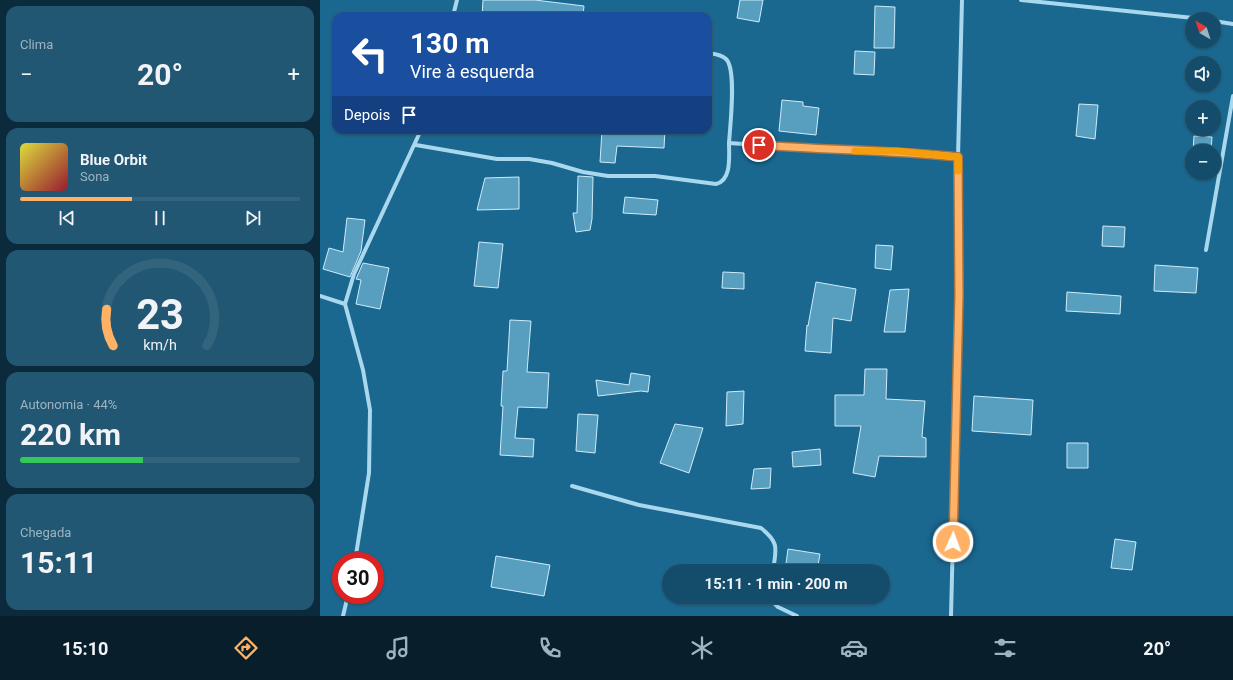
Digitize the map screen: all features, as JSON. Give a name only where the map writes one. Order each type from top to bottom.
[{"type":"street","points":[[454,12],[457,0]]},
{"type":"street","points":[[951,616],[959,295],[958,157],[962,0]]},
{"type":"street","points":[[1021,0],[1185,17]]},
{"type":"street","points":[[1221,22],[1233,24]]},
{"type":"street","points":[[416,145],[497,159],[529,159],[552,163],[583,172],[608,176],[654,176],[716,184],[721,183],[725,178],[728,169],[732,77],[727,59],[720,55],[712,54]]},
{"type":"street","points":[[1206,250],[1233,96]]},
{"type":"street","points":[[356,552],[368,473],[370,410],[363,370],[345,304],[354,274],[416,145],[420,134]]},
{"type":"street","points":[[729,143],[844,151],[897,151],[958,157]]},
{"type":"street","points":[[320,296],[345,304]]},
{"type":"street","points":[[572,486],[639,504],[761,528],[772,537],[777,549],[774,564]]},
{"type":"street","points":[[343,616],[346,604]]},
{"type":"street","points":[[775,604],[797,616]]},
{"type":"building","points":[[483,0],[535,0],[584,6],[583,12],[482,12]]},
{"type":"building","points":[[740,0],[763,0],[759,22],[737,18]]},
{"type":"building","points":[[875,6],[895,7],[894,48],[874,48]]},
{"type":"building","points":[[855,51],[875,52],[874,75],[854,74]]},
{"type":"building","points":[[782,100],[803,102],[803,106],[819,108],[816,135],[779,131]]},
{"type":"building","points":[[1079,104],[1098,105],[1095,139],[1076,136]]},
{"type":"building","points":[[602,134],[665,134],[664,148],[617,146],[615,163],[600,162]]},
{"type":"building","points":[[1194,136],[1212,137],[1212,144],[1193,144]]},
{"type":"building","points":[[578,176],[593,177],[592,219],[590,230],[576,232],[573,213],[577,213]]},
{"type":"building","points":[[519,177],[519,209],[477,210],[485,178]]},
{"type":"building","points":[[625,197],[658,200],[656,215],[623,213]]},
{"type":"building","points":[[347,218],[365,220],[361,251],[350,277],[323,269],[329,248],[343,252]]},
{"type":"building","points":[[1103,226],[1125,227],[1124,247],[1102,246]]},
{"type":"building","points":[[479,242],[503,244],[498,288],[474,286]]},
{"type":"building","points":[[876,245],[893,246],[891,270],[875,268]]},
{"type":"building","points":[[363,263],[389,268],[380,309],[356,304],[361,280],[356,279]]},
{"type":"building","points":[[1155,265],[1198,268],[1196,293],[1154,291]]},
{"type":"building","points":[[723,272],[744,273],[744,289],[722,288]]},
{"type":"building","points":[[816,282],[856,289],[851,321],[833,318],[831,353],[805,351],[807,325],[808,326]]},
{"type":"building","points":[[909,289],[905,332],[884,332],[890,290]]},
{"type":"building","points":[[1067,292],[1121,296],[1120,314],[1066,311]]},
{"type":"building","points":[[510,320],[531,321],[527,372],[549,373],[547,408],[518,407],[515,438],[534,439],[533,457],[500,455],[503,406],[501,406],[503,371],[507,371]]},
{"type":"building","points":[[865,369],[887,369],[886,399],[925,401],[922,437],[926,438],[926,457],[879,456],[875,477],[853,473],[861,426],[835,426],[835,395],[864,395]]},
{"type":"building","points":[[631,373],[650,376],[648,392],[641,391],[598,396],[596,380],[629,385]]},
{"type":"building","points":[[744,391],[743,424],[726,426],[727,392]]},
{"type":"building","points":[[974,396],[1033,400],[1031,435],[972,431]]},
{"type":"building","points":[[578,414],[598,415],[595,453],[576,451]]},
{"type":"building","points":[[675,424],[703,428],[689,473],[660,463]]},
{"type":"building","points":[[1067,443],[1088,443],[1088,468],[1067,468]]},
{"type":"building","points":[[820,449],[821,465],[793,467],[792,452]]},
{"type":"building","points":[[771,468],[770,488],[751,489],[754,469]]},
{"type":"building","points":[[1115,539],[1136,542],[1132,570],[1111,568]]},
{"type":"building","points":[[788,549],[820,554],[818,564],[786,564]]},
{"type":"building","points":[[496,556],[550,565],[544,596],[491,587]]},
{"type":"slow traffic","points":[[855,151],[897,151],[958,157],[958,171]]},
{"type":"route","points":[[759,145],[844,151],[897,151],[958,157],[959,295],[953,542]]}]
